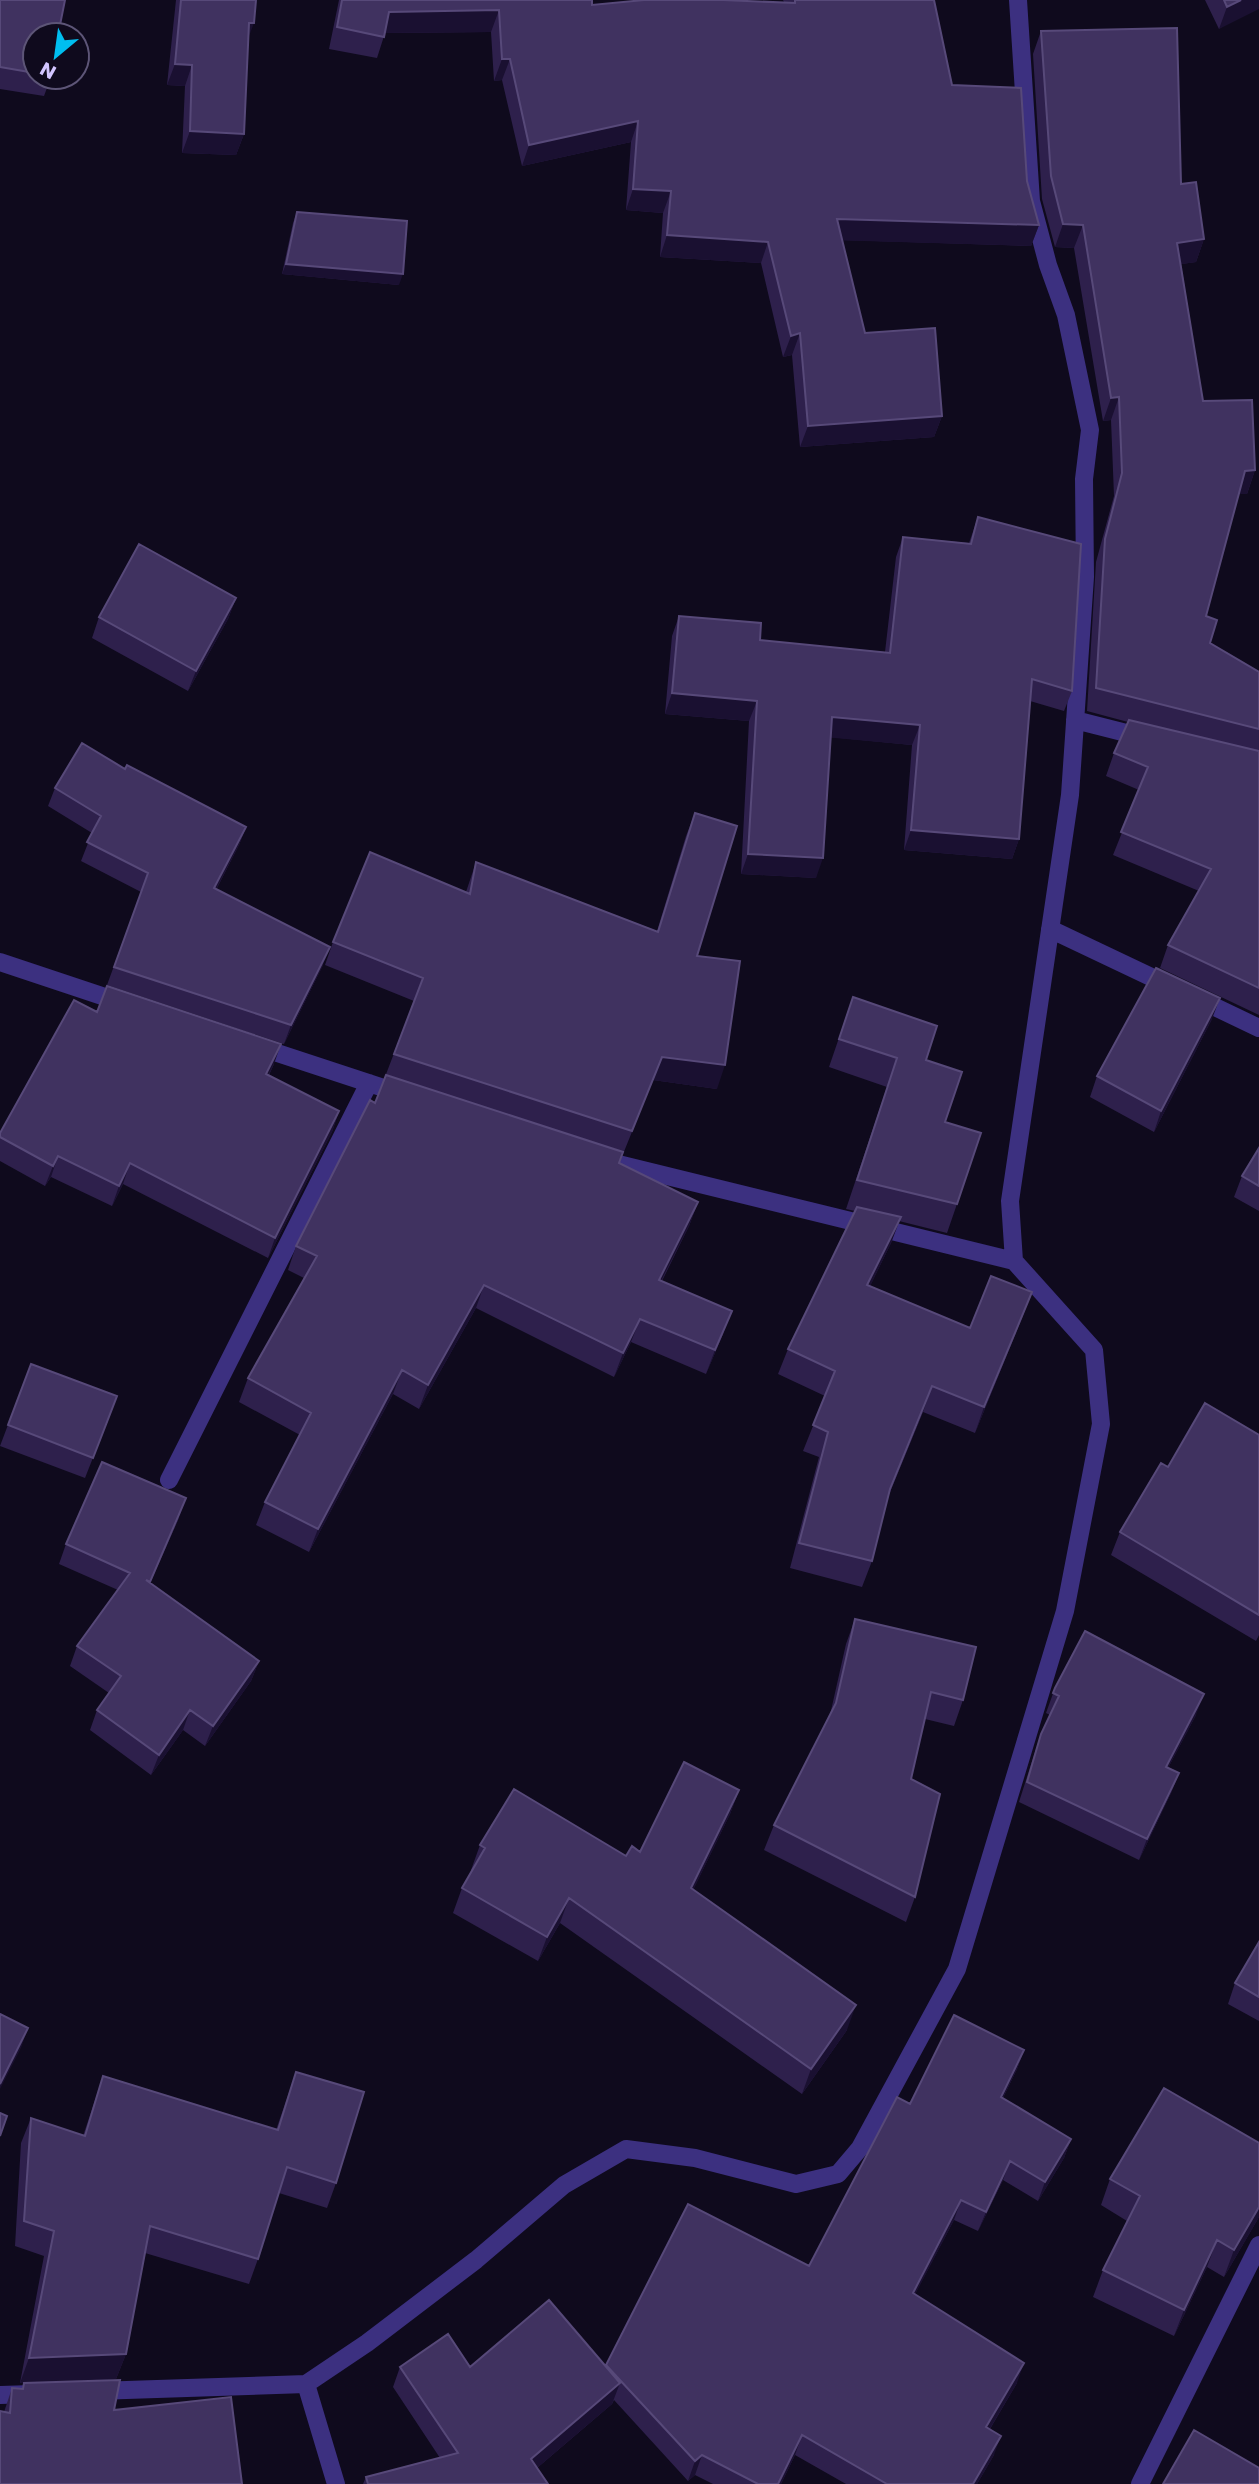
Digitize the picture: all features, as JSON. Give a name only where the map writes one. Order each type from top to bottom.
[{"type":"street","points":[[1014,1261],[1010,1201],[1070,795],[1085,577],[1084,479],[1090,430],[1066,315],[1048,265],[1031,201],[1018,0]]},
{"type":"street","points":[[1075,720],[1164,743]]},
{"type":"street","points":[[1050,929],[1259,1028]]},
{"type":"street","points":[[0,962],[146,1010]]},
{"type":"street","points":[[238,1040],[420,1100]]},
{"type":"street","points":[[169,1480],[369,1083]]},
{"type":"street","points":[[79,2392],[306,2384],[367,2343],[454,2276],[564,2185],[626,2149],[695,2158],[796,2184],[838,2174],[860,2148],[957,1969],[1065,1611],[1101,1424],[1094,1350],[1014,1261],[585,1154]]},
{"type":"street","points":[[1140,2484],[1259,2245]]},
{"type":"street","points":[[306,2384],[336,2484]]},
{"type":"street","points":[[0,2395],[53,2393]]},
{"type":"building","points":[[0,0],[65,0],[61,21],[21,21],[21,71],[0,67]]},
{"type":"building","points":[[181,0],[256,0],[254,23],[249,23],[244,134],[190,131],[192,65],[175,64]]},
{"type":"building","points":[[342,0],[592,0],[592,5],[644,0],[795,3],[795,0],[934,0],[952,85],[1021,88],[1027,181],[1039,225],[837,219],[865,333],[935,328],[942,416],[808,426],[800,333],[791,336],[768,242],[667,235],[671,191],[633,189],[638,121],[529,145],[510,59],[502,59],[499,10],[389,12],[384,37],[337,27]]},
{"type":"building","points":[[1224,0],[1241,0],[1227,7]]},
{"type":"building","points":[[1177,28],[1181,184],[1196,182],[1204,239],[1177,243],[1203,401],[1252,400],[1255,470],[1245,471],[1206,616],[1217,620],[1210,643],[1259,672],[1259,729],[1096,688],[1105,539],[1122,473],[1119,397],[1111,398],[1083,225],[1063,224],[1051,176],[1041,31]]},
{"type":"building","points":[[297,212],[407,221],[403,274],[286,264]]},
{"type":"building","points":[[978,517],[1081,544],[1072,691],[1032,679],[1019,839],[911,830],[920,725],[832,717],[823,858],[748,854],[757,701],[672,693],[679,616],[761,623],[760,640],[890,653],[903,537],[971,544]]},
{"type":"building","points":[[139,544],[236,598],[196,671],[99,617]]},
{"type":"building","points":[[1129,720],[1259,751],[1259,988],[1168,945],[1211,869],[1121,832],[1148,767],[1114,753]]},
{"type":"building","points":[[82,743],[125,769],[127,765],[246,827],[214,888],[330,947],[291,1025],[114,967],[148,873],[87,842],[101,816],[55,788]]},
{"type":"building","points":[[695,813],[737,826],[697,956],[740,961],[725,1065],[662,1057],[632,1131],[394,1054],[423,978],[333,942],[370,852],[470,894],[476,862],[658,932]]},
{"type":"building","points":[[1156,968],[1220,998],[1161,1111],[1097,1076]]},
{"type":"building","points":[[107,986],[281,1044],[266,1074],[339,1111],[275,1238],[130,1163],[119,1186],[58,1156],[53,1166],[0,1137],[74,1000],[97,1012]]},
{"type":"building","points":[[853,997],[937,1026],[926,1060],[962,1072],[945,1122],[981,1133],[957,1204],[857,1180],[897,1058],[839,1039]]},
{"type":"building","points":[[386,1075],[623,1152],[619,1163],[698,1202],[659,1280],[732,1311],[715,1350],[640,1319],[623,1353],[484,1285],[428,1385],[402,1370],[318,1529],[265,1502],[311,1413],[248,1378],[317,1256],[296,1246],[370,1100],[375,1103]]},
{"type":"building","points":[[1259,1148],[1259,1186],[1242,1176]]},
{"type":"building","points":[[857,1207],[901,1217],[867,1285],[970,1328],[991,1276],[1032,1292],[984,1407],[932,1386],[890,1489],[872,1561],[799,1543],[828,1432],[813,1425],[835,1371],[788,1349]]},
{"type":"building","points":[[31,1364],[117,1396],[93,1458],[8,1425]]},
{"type":"building","points":[[1205,1403],[1259,1435],[1259,1615],[1120,1532],[1161,1463],[1168,1467]]},
{"type":"building","points":[[102,1462],[186,1498],[150,1582],[146,1580],[259,1661],[213,1726],[190,1710],[159,1755],[97,1710],[121,1676],[77,1646],[130,1573],[66,1544]]},
{"type":"building","points":[[855,1619],[976,1647],[963,1700],[931,1692],[911,1779],[940,1794],[915,1897],[774,1825],[836,1703]]},
{"type":"building","points":[[1085,1631],[1204,1694],[1166,1767],[1179,1773],[1147,1839],[1027,1782],[1041,1734],[1059,1696],[1053,1693]]},
{"type":"building","points":[[684,1762],[739,1790],[691,1888],[856,2005],[811,2069],[569,1898],[547,1937],[462,1888],[485,1848],[480,1845],[514,1789],[626,1856],[632,1846],[640,1852]]},
{"type":"building","points":[[1259,1942],[1259,1997],[1235,1983]]},
{"type":"building","points":[[0,2014],[28,2028],[0,2084]]},
{"type":"building","points":[[954,2015],[1024,2050],[1001,2097],[1071,2139],[1045,2182],[1010,2161],[986,2212],[961,2200],[913,2293],[1024,2363],[986,2427],[1001,2436],[973,2484],[887,2484],[802,2435],[778,2484],[758,2484],[702,2455],[695,2461],[606,2365],[688,2204],[809,2266],[897,2097],[910,2104]]},
{"type":"building","points":[[296,2072],[364,2092],[336,2183],[287,2167],[258,2259],[150,2226],[126,2354],[29,2358],[54,2231],[24,2221],[31,2118],[85,2136],[103,2076],[278,2130]]},
{"type":"building","points":[[1164,2088],[1259,2143],[1259,2207],[1234,2250],[1217,2240],[1184,2310],[1103,2270],[1140,2196],[1110,2179]]},
{"type":"building","points":[[0,2113],[7,2116],[0,2136]]},
{"type":"building","points":[[549,2300],[620,2383],[531,2459],[548,2484],[368,2484],[366,2477],[458,2453],[400,2367],[448,2334],[470,2367]]},
{"type":"building","points":[[120,2380],[114,2410],[231,2397],[242,2484],[0,2484],[0,2411],[10,2413],[12,2388],[23,2389],[24,2383]]},
{"type":"building","points":[[1194,2430],[1259,2468],[1259,2484],[1163,2484]]}]
